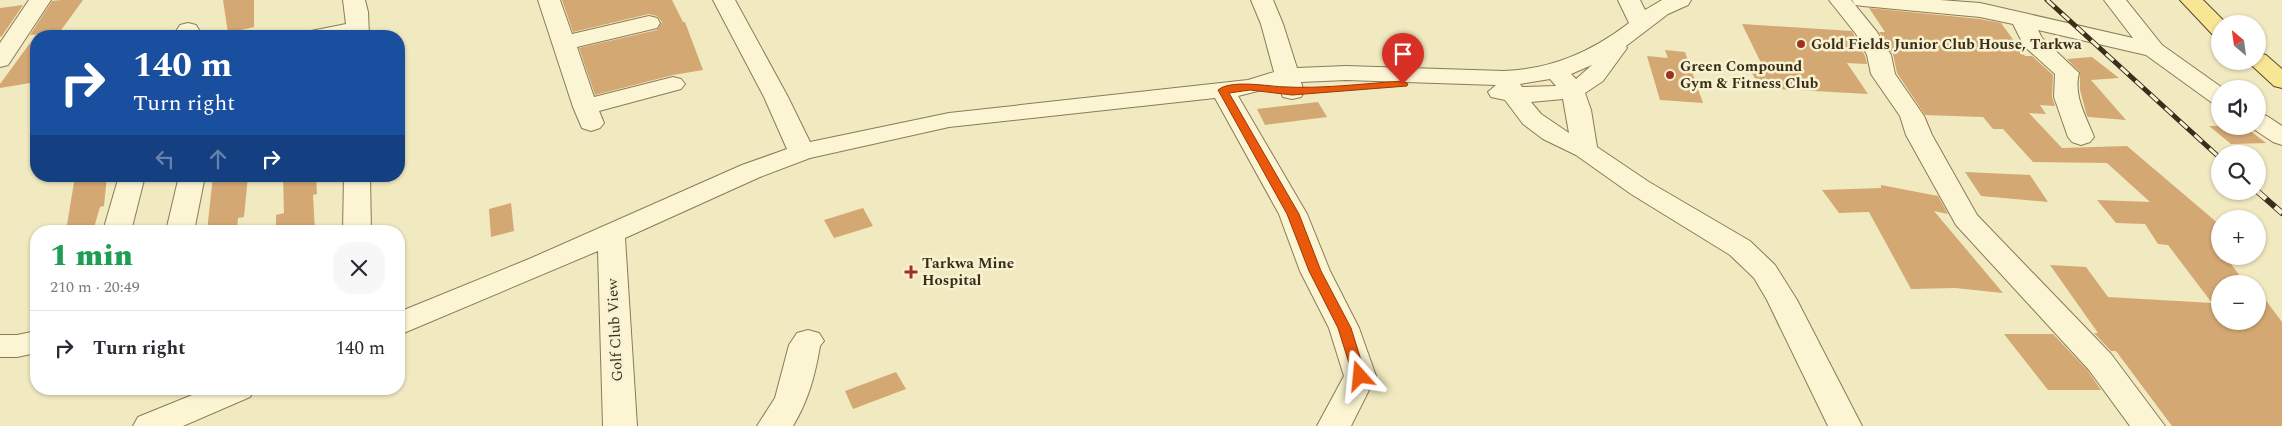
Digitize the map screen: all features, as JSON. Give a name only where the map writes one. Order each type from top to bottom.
[{"type":"main road","points":[[2191,0],[2211,20]]},
{"type":"main road","points":[[2266,67],[2282,81]]},
{"type":"street","points":[[0,60],[40,0]]},
{"type":"street","points":[[354,0],[358,30]]},
{"type":"street","points":[[549,0],[588,115],[673,84]]},
{"type":"street","points":[[724,0],[776,97],[802,152]]},
{"type":"street","points":[[1262,0],[1272,24],[1289,84]]},
{"type":"street","points":[[1629,0],[1641,25]]},
{"type":"street","points":[[405,322],[539,266],[751,171],[802,152],[949,120],[1104,101],[1236,88],[1401,79],[1484,88],[1509,87],[1568,68],[1622,39],[1660,8],[1680,0]]},
{"type":"street","points":[[1840,0],[1866,32],[1879,55],[1883,74],[1912,116],[1919,135],[1966,219],[2100,362],[2148,426]]},
{"type":"street","points":[[1863,0],[1980,10],[2154,50]]},
{"type":"street","points":[[2115,0],[2154,50],[2211,91]]},
{"type":"street","points":[[2022,19],[2032,41],[2067,73],[2064,82],[2066,98],[2081,137]]},
{"type":"street","points":[[564,43],[649,23]]},
{"type":"street","points":[[1509,87],[1528,96],[1572,89],[1590,80],[1622,39]]},
{"type":"street","points":[[1555,72],[1572,89],[1580,112],[1584,150]]},
{"type":"street","points":[[1509,87],[1532,119],[1552,134],[1584,150],[1640,188],[1740,248],[1765,272],[1782,300],[1845,426]]},
{"type":"street","points":[[1236,88],[1293,214],[1315,271],[1344,328],[1360,376],[1334,426]]},
{"type":"street","points":[[2266,126],[2282,137]]},
{"type":"street","points":[[119,225],[130,182]]},
{"type":"street","points":[[181,225],[191,182]]},
{"type":"street","points":[[357,182],[357,225]]},
{"type":"street","name":"Golf Club View","points":[[610,234],[620,426]]},
{"type":"street","points":[[774,426],[783,416],[795,389],[805,345],[808,341]]},
{"type":"street","points":[[0,346],[17,346],[30,343]]},
{"type":"street","points":[[150,426],[225,395]]},
{"type":"building","points":[[83,0],[61,30],[33,30],[52,1]]},
{"type":"building","points":[[223,0],[254,0],[254,27],[241,30],[228,30]]},
{"type":"building","points":[[562,0],[672,0],[683,22],[685,22],[703,70],[673,75],[595,95],[579,48],[657,30],[662,22],[657,16],[649,14],[573,32]]},
{"type":"building","points":[[23,5],[2,36],[0,37],[0,8]]},
{"type":"building","points":[[1869,8],[1980,19],[2001,23],[2025,56],[2032,56],[2053,75],[2052,97],[2055,106],[2040,105],[2046,114],[2029,113],[2062,148],[2127,146],[2211,217],[2211,265],[2232,265],[2239,275],[2211,275],[2211,302],[2168,245],[2158,244],[2145,224],[2116,223],[2097,200],[2150,202],[2107,163],[2033,162],[2003,129],[1993,129],[1983,117],[1925,115],[1897,73],[1893,54],[1879,32],[1885,32]]},
{"type":"building","points":[[1742,24],[1852,31],[1867,64],[1847,63],[1868,94],[1760,88],[1748,65],[1762,65]]},
{"type":"building","points":[[30,43],[30,83],[0,88],[0,84]]},
{"type":"building","points":[[1665,50],[1685,52],[1703,103],[1660,100],[1647,56],[1668,58]]},
{"type":"building","points":[[2092,57],[2119,78],[2091,80],[2126,120],[2087,116],[2080,90],[2080,72],[2067,59]]},
{"type":"building","points":[[1318,102],[1327,117],[1265,125],[1257,109]]},
{"type":"building","points":[[2220,135],[2256,135],[2266,143],[2231,144]]},
{"type":"building","points":[[1965,172],[2030,175],[2048,202],[1981,196]]},
{"type":"building","points":[[74,182],[106,182],[104,206],[100,207],[95,225],[67,225]]},
{"type":"building","points":[[212,182],[247,182],[244,217],[238,218],[237,225],[208,225]]},
{"type":"building","points":[[283,182],[316,182],[317,194],[313,195],[315,225],[276,225],[276,215],[284,213]]},
{"type":"building","points":[[1881,185],[1938,196],[1948,214],[1934,211],[2003,293],[1955,288],[1911,289],[1869,212],[1839,213],[1822,190],[1881,188]]},
{"type":"building","points":[[511,203],[514,231],[491,237],[489,209]]},
{"type":"building","points":[[863,208],[873,226],[834,238],[824,220]]},
{"type":"building","points":[[2050,265],[2086,267],[2108,297],[2211,303],[2211,330],[2266,330],[2266,301],[2282,322],[2282,426],[2172,426],[2116,351],[2111,351],[2094,333],[2098,333]]},
{"type":"building","points":[[2004,334],[2053,334],[2088,371],[2101,390],[2048,390]]},
{"type":"building","points":[[896,372],[906,389],[853,409],[845,391]]},
{"type":"railway","points":[[2047,0],[2211,150]]},
{"type":"railway","points":[[2266,199],[2282,213]]},
{"type":"place","name":"Gold Fields Junior Club House, Tarkwa","points":[[1801,44]]},
{"type":"place","name":"Green Compound Gym & Fitness Club","points":[[1670,75]]},
{"type":"place","name":"Tarkwa Mine Hospital","points":[[911,272]]},
{"type":"route","points":[[1360,376],[1344,328],[1315,271],[1293,214],[1223,90],[1250,87],[1292,92],[1403,84]]}]
